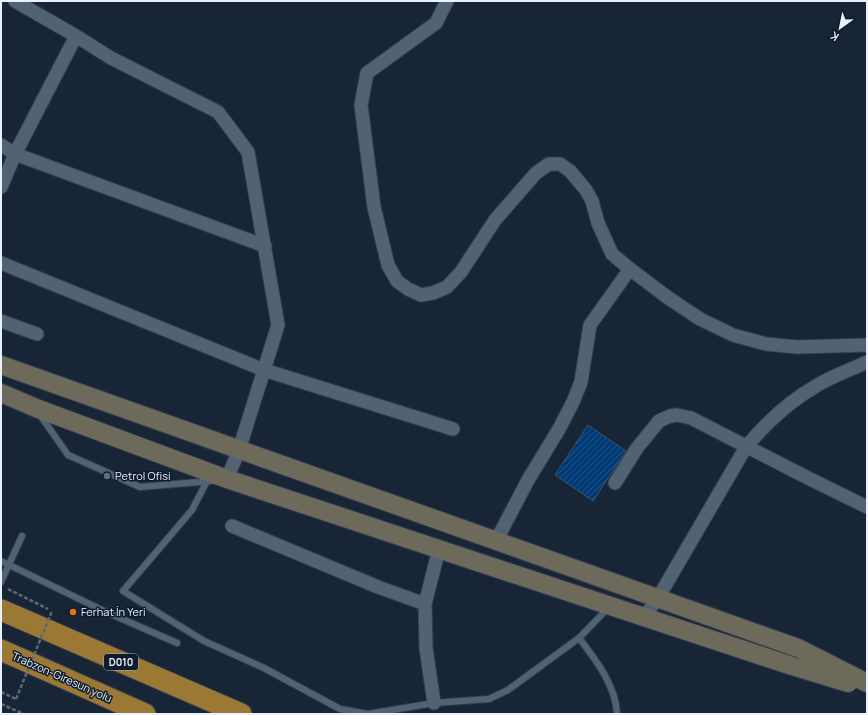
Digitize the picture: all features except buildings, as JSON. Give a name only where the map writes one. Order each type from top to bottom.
[{"type":"highway","name":"D010","points":[[1,610],[241,714]]},
{"type":"highway","name":"Trabzon-Giresun yolu","points":[[1,650],[145,714]]},
{"type":"main road","points":[[1,365],[798,648],[867,683]]},
{"type":"main road","points":[[4,396],[228,479],[792,666],[867,689]]},
{"type":"street","points":[[15,1],[111,58],[218,112],[248,152],[278,325],[239,450],[228,479]]},
{"type":"street","points":[[447,1],[436,23],[367,74],[361,105],[374,207],[388,265],[397,281],[408,289],[421,294],[434,293],[447,287],[461,272],[495,220],[536,173],[549,164],[560,164],[570,171],[586,190],[592,201],[598,223],[612,254],[683,309],[723,330],[750,340],[782,347],[867,345]]},
{"type":"street","points":[[1,187],[15,154],[76,36]]},
{"type":"street","points":[[1,145],[15,154],[265,246]]},
{"type":"street","points":[[1,263],[264,370],[452,429]]},
{"type":"street","points":[[496,541],[528,480],[559,429],[573,402],[581,382],[590,325],[630,269]]},
{"type":"street","points":[[1,320],[37,334]]},
{"type":"street","points":[[644,617],[658,598],[746,447],[762,428],[785,406],[817,385],[867,362]]},
{"type":"street","points":[[615,483],[637,448],[659,421],[670,416],[677,415],[691,418],[867,507]]},
{"type":"street","points":[[232,526],[378,587],[425,604]]},
{"type":"street","points":[[434,703],[426,648],[425,604],[439,549]]},
{"type":"lane","points":[[36,408],[68,455],[140,487],[228,479]]},
{"type":"lane","points":[[208,481],[192,510],[123,591],[204,641],[264,668],[340,709],[368,714],[434,703],[489,699],[508,690],[579,638],[610,606]]},
{"type":"lane","points":[[1,582],[22,536]]},
{"type":"lane","points":[[1,562],[104,611],[177,643]]},
{"type":"lane","points":[[579,638],[600,668],[608,683],[615,698],[617,714]]},
{"type":"path","points":[[1,692],[16,699],[52,611],[8,588]]},
{"type":"path","points":[[1,704],[24,714]]},
{"type":"place","name":"Petrol Ofisi","points":[[107,476]]},
{"type":"place","name":"Ferhat İn Yeri","points":[[73,612]]}]
